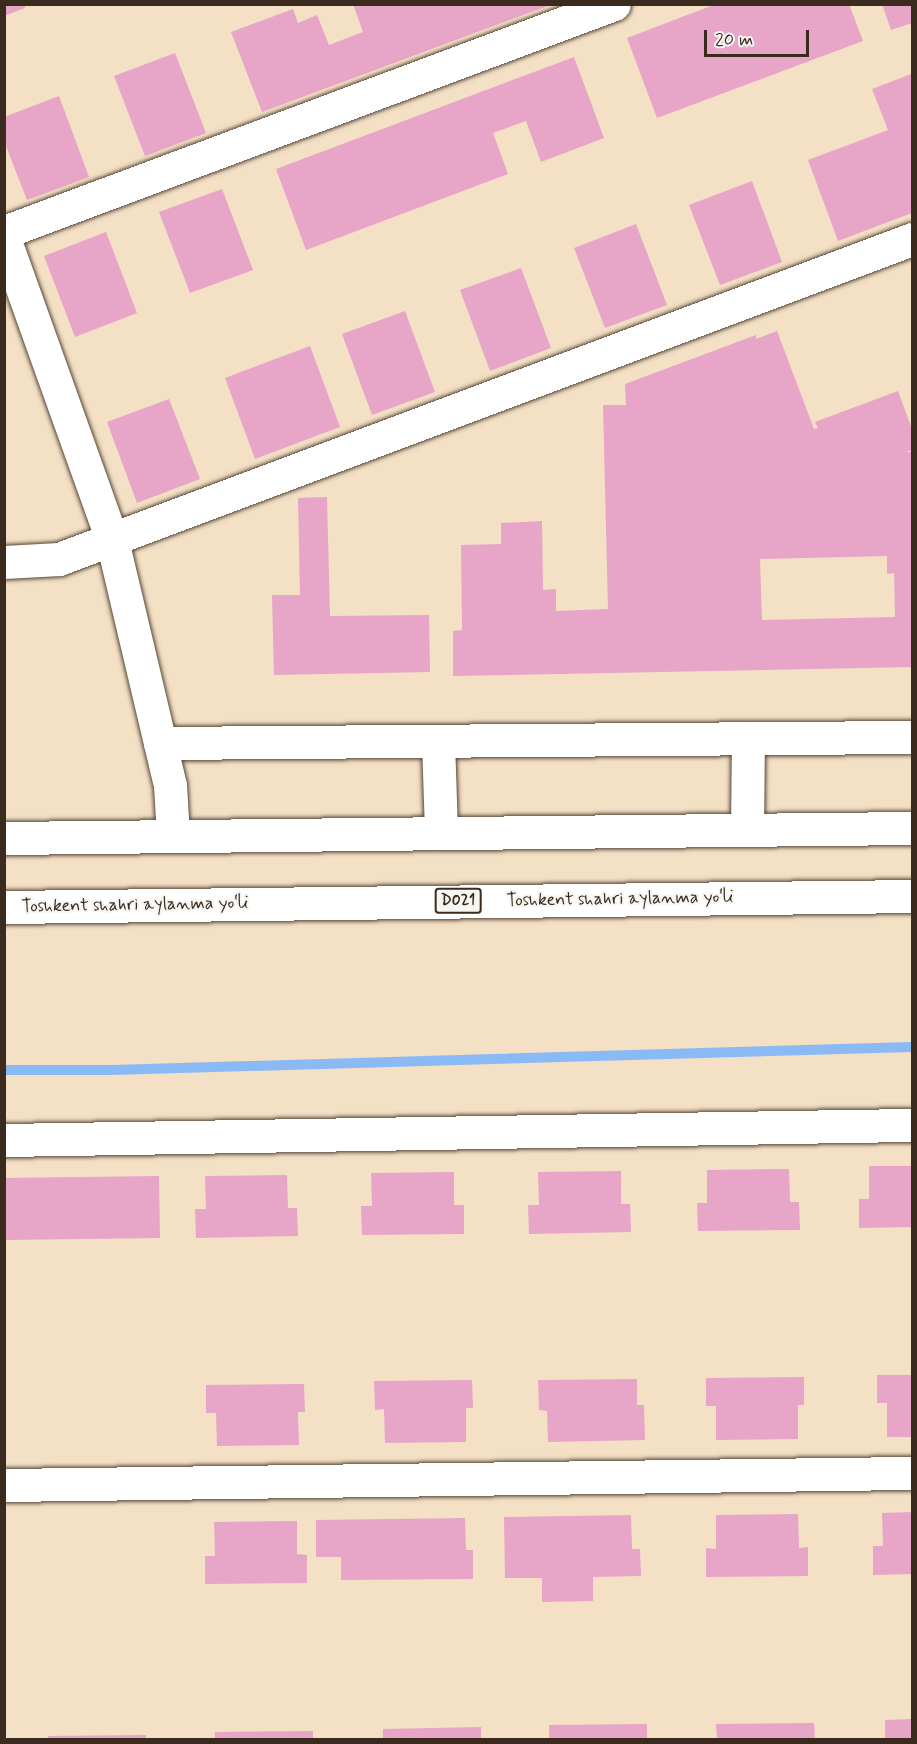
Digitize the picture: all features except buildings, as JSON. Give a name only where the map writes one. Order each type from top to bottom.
[{"type":"main road","points":[[4,232],[614,4]]},
{"type":"main road","points":[[4,238],[112,540],[170,785],[173,836]]},
{"type":"main road","points":[[4,562],[59,560],[912,239]]},
{"type":"main road","points":[[160,743],[912,737]]},
{"type":"main road","points":[[747,830],[748,738]]},
{"type":"main road","points":[[438,741],[441,833]]},
{"type":"main road","points":[[4,838],[912,828]]},
{"type":"main road","name":"Toshkent shahri aylanma yoʻli","points":[[4,907],[912,896]]},
{"type":"main road","points":[[4,1140],[912,1125]]},
{"type":"main road","points":[[4,1485],[912,1473]]},
{"type":"waterway","points":[[4,1070],[112,1070],[912,1047]]}]
